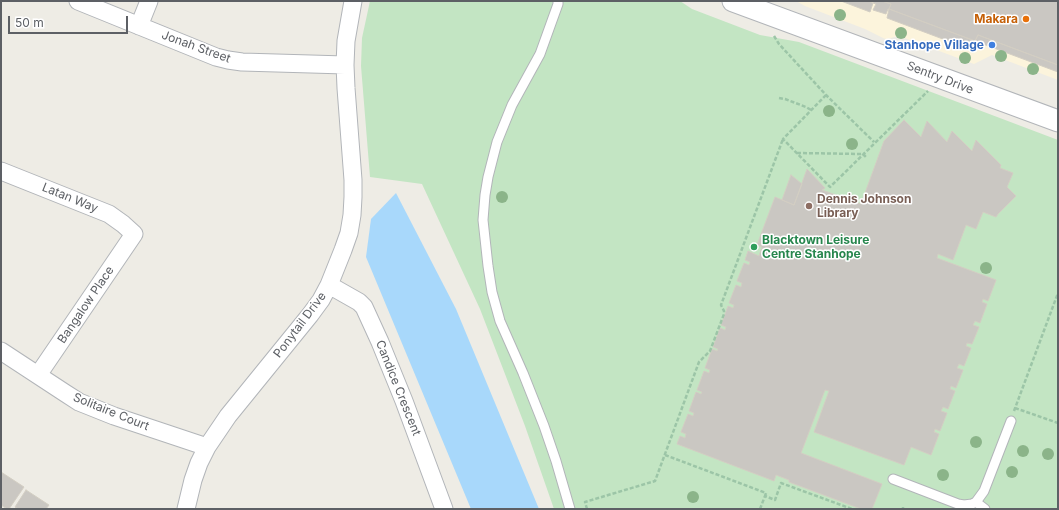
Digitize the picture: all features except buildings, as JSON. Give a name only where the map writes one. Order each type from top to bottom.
[{"type":"street","name":"Jonah Street","points":[[78,1],[216,57],[228,60],[242,62],[345,65]]},
{"type":"street","points":[[139,26],[149,1]]},
{"type":"street","name":"Ponytail Drive","points":[[186,509],[193,480],[207,447],[228,416],[321,300],[337,267],[349,233],[353,203],[353,180],[345,65],[346,41],[353,1]]},
{"type":"street","name":"Sentry Drive","points":[[733,1],[1058,121]]},
{"type":"street","name":"Sentry Drive","points":[[766,1],[946,70],[1058,110]]},
{"type":"street","name":"Latan Way","points":[[1,171],[109,214],[134,234]]},
{"type":"street","name":"Bangalow Place","points":[[38,375],[134,234]]},
{"type":"street","name":"Candice Crescent","points":[[329,284],[359,302],[364,307],[404,401],[444,509]]},
{"type":"street","name":"Solitaire Court","points":[[1,351],[79,402],[95,409],[207,447]]},
{"type":"lane","points":[[559,2],[540,54],[512,105],[500,136],[488,177],[485,195],[484,220],[492,292],[500,321],[544,426],[570,509]]},
{"type":"lane","points":[[893,479],[958,504],[968,505],[976,502],[984,491],[1010,421]]},
{"type":"lane","points":[[976,502],[984,509]]},
{"type":"path","points":[[772,34],[779,44],[826,95],[874,142]]},
{"type":"path","points":[[783,139],[830,186],[932,87]]},
{"type":"path","points":[[587,509],[585,502],[655,481],[699,362],[710,351],[724,314],[721,305],[783,139],[826,95]]},
{"type":"path","points":[[779,98],[786,99],[811,110]]},
{"type":"path","points":[[797,153],[863,154],[867,158]]},
{"type":"path","points":[[1058,293],[1015,408],[1058,423]]},
{"type":"path","points":[[664,455],[766,493],[760,509]]},
{"type":"path","points":[[765,496],[775,500],[781,483],[852,509]]},
{"type":"shaded area","name":"Stanhope Village","points":[[796,1],[1058,1],[1058,80],[992,55],[974,64],[899,36],[886,39]]},
{"type":"green space","name":"Blacktown Leisure Centre Stanhope","points":[[370,1],[680,1],[692,9],[760,35],[799,42],[1058,140],[1058,509],[554,509],[525,426],[480,309],[422,184],[370,177],[361,66],[362,38]]},
{"type":"water","points":[[396,193],[456,309],[539,509],[471,509],[366,257],[371,219]]},
{"type":"place","name":"Makara","points":[[1026,19]]},
{"type":"place","name":"Stanhope Village","points":[[992,45]]},
{"type":"place","name":"Dennis Johnson Library","points":[[809,206]]},
{"type":"place","name":"Blacktown Leisure Centre Stanhope","points":[[754,247]]}]
